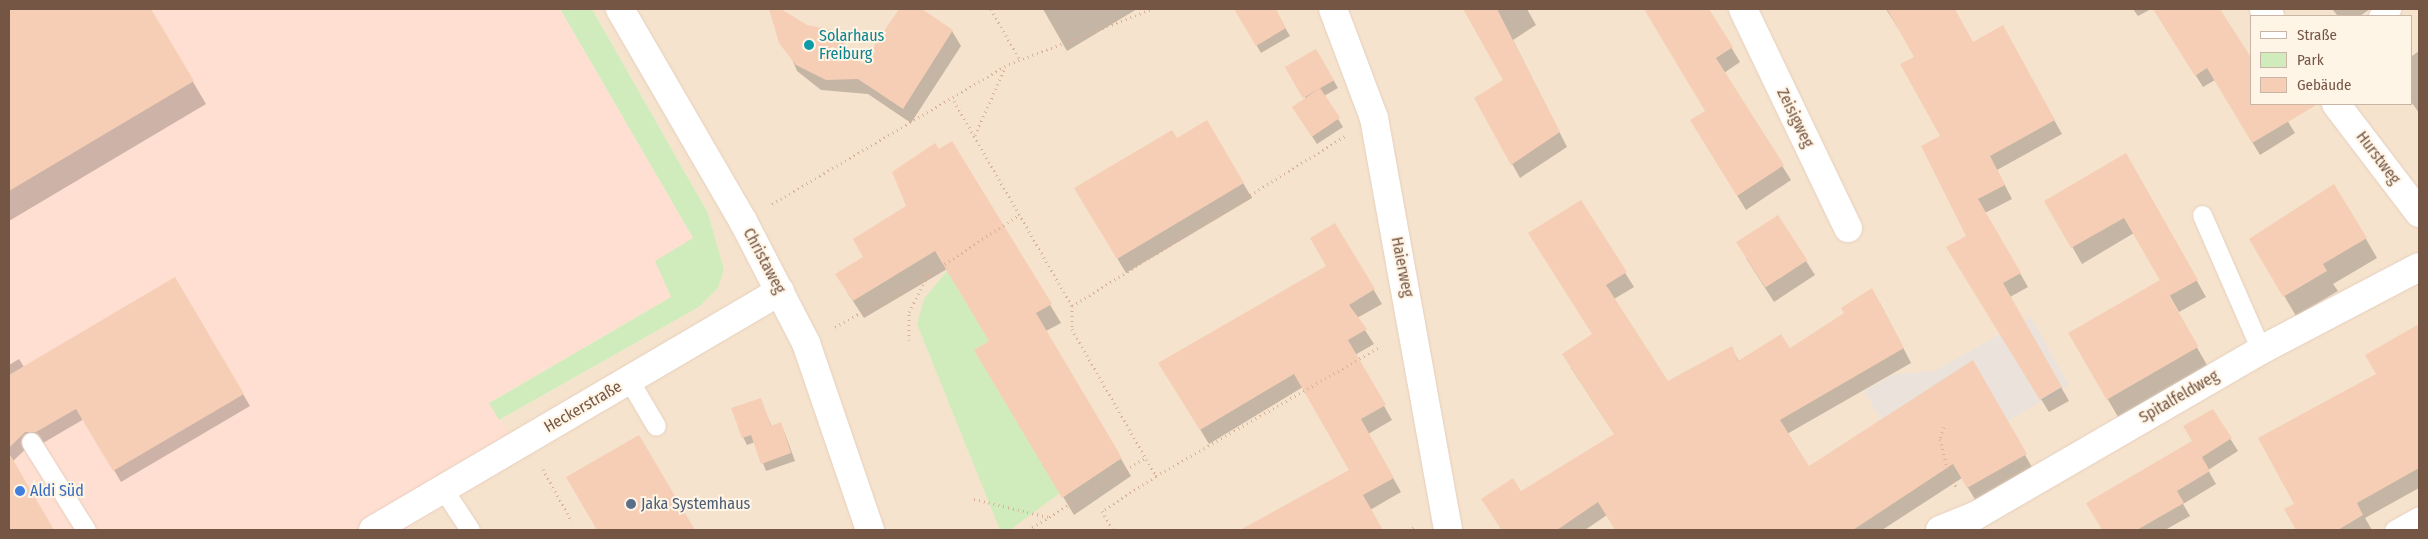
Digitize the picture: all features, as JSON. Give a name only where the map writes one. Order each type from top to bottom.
[{"type":"street","name":"Christaweg","points":[[620,9],[743,221],[806,343],[870,530]]},
{"type":"street","name":"Haierweg","points":[[1333,9],[1374,118],[1413,326],[1448,530]]},
{"type":"street","name":"Zeisigweg","points":[[1743,9],[1848,228]]},
{"type":"street","name":"Hurstweg","points":[[2337,105],[2419,213]]},
{"type":"street","name":"Spitalfeldweg","points":[[1940,530],[1975,516],[2261,350],[2419,267]]},
{"type":"street","name":"Heckerstraße","points":[[383,528],[444,489],[780,291]]},
{"type":"lane","points":[[2380,15],[2391,9]]},
{"type":"lane","points":[[2202,215],[2261,350]]},
{"type":"lane","points":[[629,380],[656,426]]},
{"type":"lane","points":[[31,442],[86,530]]},
{"type":"lane","points":[[444,489],[470,530]]},
{"type":"lane","points":[[2394,530],[2419,516]]},
{"type":"path","points":[[990,9],[1020,60]]},
{"type":"path","points":[[743,221],[954,101],[1020,60],[1152,9]]},
{"type":"path","points":[[974,136],[1004,69]]},
{"type":"path","points":[[954,101],[1072,306],[1072,329],[1156,476]]},
{"type":"path","points":[[1072,306],[1374,118]]},
{"type":"path","points":[[806,343],[928,275],[1020,214]]},
{"type":"path","points":[[908,340],[909,312],[928,275]]},
{"type":"path","points":[[1113,530],[1102,511],[1156,476],[1413,326]]},
{"type":"path","points":[[1944,427],[1940,439],[1948,472]]},
{"type":"path","points":[[527,440],[572,522]]},
{"type":"path","points":[[1028,530],[1146,457]]},
{"type":"path","points":[[974,499],[1049,517]]},
{"type":"shaded area","points":[[9,9],[560,9],[693,238],[671,297],[489,403],[524,456],[405,530],[9,530]]},
{"type":"shaded area","points":[[592,9],[2419,9],[2419,530],[405,530],[524,456],[499,420],[699,307],[724,269],[708,213]]},
{"type":"shaded area","points":[[2031,317],[2069,385],[2008,421],[2027,454],[1967,488],[1948,455],[1913,475],[1864,391],[1895,374],[1934,371]]},
{"type":"green space","points":[[560,9],[592,9],[708,213],[724,269],[718,288],[699,307],[499,420],[489,403],[671,297],[655,261],[693,238]]},
{"type":"green space","points":[[947,271],[989,341],[974,350],[1060,493],[1010,530],[1000,530],[917,324],[924,299]]},
{"type":"building","points":[[9,9],[151,9],[194,81],[9,191]]},
{"type":"building","points":[[769,9],[781,9],[807,25],[832,30],[862,64],[899,9],[922,9],[953,30],[903,109],[858,79],[826,80],[796,65],[779,43]]},
{"type":"building","points":[[1234,9],[1276,9],[1286,28],[1256,46]]},
{"type":"building","points":[[1463,9],[1497,9],[1560,132],[1511,165],[1474,98],[1503,80]]},
{"type":"building","points":[[1644,9],[1709,9],[1733,47],[1716,58],[1784,165],[1737,196],[1690,120],[1705,111]]},
{"type":"building","points":[[1887,9],[1955,9],[1973,42],[2003,25],[2055,120],[1990,156],[2005,185],[1978,199],[2021,273],[2003,283],[2062,387],[2040,400],[1946,247],[1966,236],[1921,146],[1940,136],[1900,64],[1914,57]]},
{"type":"building","points":[[2153,9],[2220,9],[2250,56],[2250,105],[2316,105],[2252,143],[2207,68],[2195,76]]},
{"type":"building","points":[[1316,49],[1334,80],[1303,98],[1285,67]]},
{"type":"building","points":[[1320,88],[1340,118],[1312,137],[1292,107]]},
{"type":"building","points":[[1207,120],[1244,183],[1117,259],[1074,188],[1172,130],[1177,138]]},
{"type":"building","points":[[952,141],[1052,304],[1036,313],[1122,458],[1062,498],[974,350],[989,341],[935,251],[853,301],[835,274],[863,257],[853,239],[906,206],[892,172],[935,143],[939,149]]},
{"type":"building","points":[[2126,153],[2198,280],[2169,296],[2124,218],[2071,248],[2044,201]]},
{"type":"building","points":[[2334,184],[2367,238],[2323,264],[2327,271],[2283,297],[2249,239]]},
{"type":"building","points":[[1581,200],[1627,272],[1606,285],[1668,381],[1732,346],[1738,361],[1781,334],[1790,348],[1844,313],[1841,308],[1872,288],[1904,348],[1780,420],[1809,466],[1973,360],[2027,454],[1967,488],[1953,464],[1853,530],[1615,530],[1598,502],[1557,530],[1502,530],[1481,499],[1513,478],[1521,491],[1614,434],[1562,354],[1592,334],[1528,233]]},
{"type":"building","points":[[1778,215],[1807,260],[1765,288],[1736,242]]},
{"type":"building","points":[[1335,223],[1375,289],[1349,305],[1367,329],[1348,340],[1386,405],[1361,419],[1394,478],[1363,495],[1383,530],[1240,530],[1349,470],[1294,374],[1200,430],[1158,363],[1326,266],[1310,238]]},
{"type":"building","points":[[175,277],[244,394],[113,471],[76,409],[36,432],[25,432],[9,448],[9,375]]},
{"type":"building","points":[[2160,280],[2198,347],[2107,400],[2068,333]]},
{"type":"building","points":[[2419,324],[2419,468],[2357,503],[2363,515],[2338,530],[2296,530],[2284,509],[2294,504],[2258,438],[2376,374],[2365,355]]},
{"type":"building","points":[[761,398],[771,426],[781,422],[791,453],[761,464],[751,435],[742,438],[731,408]]},
{"type":"building","points":[[2213,409],[2232,438],[2202,457],[2210,471],[2177,491],[2184,503],[2137,530],[2102,530],[2086,503],[2192,441],[2183,426]]},
{"type":"building","name":"Jaka Systemhaus","points":[[639,435],[695,530],[597,530],[566,477]]},
{"type":"building","name":"Aldi Süd","points":[[9,453],[54,530],[9,530]]},
{"type":"place","name":"Solarhaus Freiburg","points":[[809,45]]},
{"type":"place","name":"Aldi Süd","points":[[20,491]]},
{"type":"place","name":"Jaka Systemhaus","points":[[631,504]]}]
